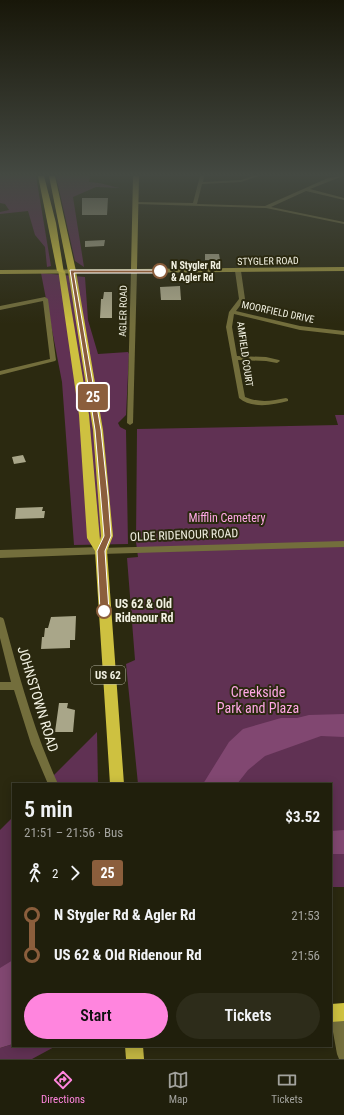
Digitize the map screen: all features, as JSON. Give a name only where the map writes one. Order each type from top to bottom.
[{"type":"highway","name":"US 62","points":[[51,225],[84,416],[93,538],[101,551],[117,783]]},
{"type":"highway","name":"US 62","points":[[62,225],[72,271],[98,430],[108,536],[101,551]]},
{"type":"main road","name":"AGLER ROAD","points":[[134,271],[135,225]]},
{"type":"main road","name":"STYGLER ROAD","points":[[0,272],[344,269]]},
{"type":"main road","points":[[134,1047],[134,1059]]},
{"type":"street","name":"AGLER ROAD","points":[[130,423],[134,271]]},
{"type":"street","name":"AMFIELD COURT","points":[[238,271],[242,298],[232,312],[229,328],[242,398],[250,402],[260,404],[286,400]]},
{"type":"street","points":[[0,308],[45,299],[53,360],[0,373]]},
{"type":"street","name":"MOORFIELD DRIVE","points":[[232,312],[285,325],[344,333]]},
{"type":"street","points":[[235,358],[266,359],[277,361]]},
{"type":"street","name":"OLDE RIDENOUR ROAD","points":[[0,554],[344,544]]},
{"type":"street","name":"JOHNSTOWN ROAD","points":[[0,620],[16,686],[39,754],[53,783]]},
{"type":"street","points":[[0,686],[16,686]]},
{"type":"street","points":[[337,1012],[344,1054]]},
{"type":"green space","points":[[32,225],[44,225],[51,266],[47,267],[45,247],[35,235]]},
{"type":"green space","points":[[67,225],[77,225],[84,267],[75,261]]},
{"type":"green space","points":[[41,273],[85,277],[88,320],[98,354],[128,352],[129,354],[126,415],[118,423],[120,427],[126,430],[128,544],[74,545],[62,382]]},
{"type":"green space","points":[[335,415],[344,415],[344,887],[332,887],[332,783],[138,783],[126,664],[135,660],[127,558],[138,557],[136,542],[137,429],[338,425]]},
{"type":"green space","points":[[97,732],[98,783],[46,783]]},
{"type":"green space","points":[[12,818],[12,985],[0,992],[0,830]]},
{"type":"green space","points":[[12,1044],[12,1047],[54,1047],[32,1059],[0,1059],[0,1048]]},
{"type":"shaded area","points":[[344,714],[344,737],[321,736],[265,756],[248,770],[238,783],[204,783],[229,742],[243,729],[281,718],[297,718],[309,715]]},
{"type":"shaded area","points":[[344,830],[344,854],[332,854],[332,831]]},
{"type":"shaded area","points":[[12,961],[12,1044],[0,1048],[0,968]]},
{"type":"building","points":[[105,240],[104,246],[85,247],[85,241]]},
{"type":"building","points":[[205,254],[219,254],[220,260],[205,260]]},
{"type":"building","points":[[180,286],[181,300],[161,300],[160,287]]},
{"type":"building","points":[[104,292],[112,292],[112,318],[100,318],[101,299],[103,299]]},
{"type":"building","points":[[23,455],[26,462],[14,464],[12,457]]},
{"type":"building","points":[[43,507],[42,511],[45,511],[44,518],[15,519],[16,508]]},
{"type":"building","points":[[76,616],[75,640],[70,640],[70,648],[41,649],[42,637],[44,637],[45,628],[48,628],[51,617]]},
{"type":"building","points":[[59,703],[68,703],[67,708],[75,710],[73,732],[55,732]]},
{"type":"bus line","name":"25","points":[[104,611],[101,551],[108,536],[105,496],[98,430],[72,271],[160,271]]},
{"type":"place","name":"N Stygler Rd & Agler Rd","points":[[160,271]]},
{"type":"place","name":"US 62 & Old Ridenour Rd","points":[[104,611]]},
{"type":"park label","name":"Mifflin Cemetery","points":[[227,518]]},
{"type":"park label","name":"Creekside Park and Plaza","points":[[258,700]]}]
